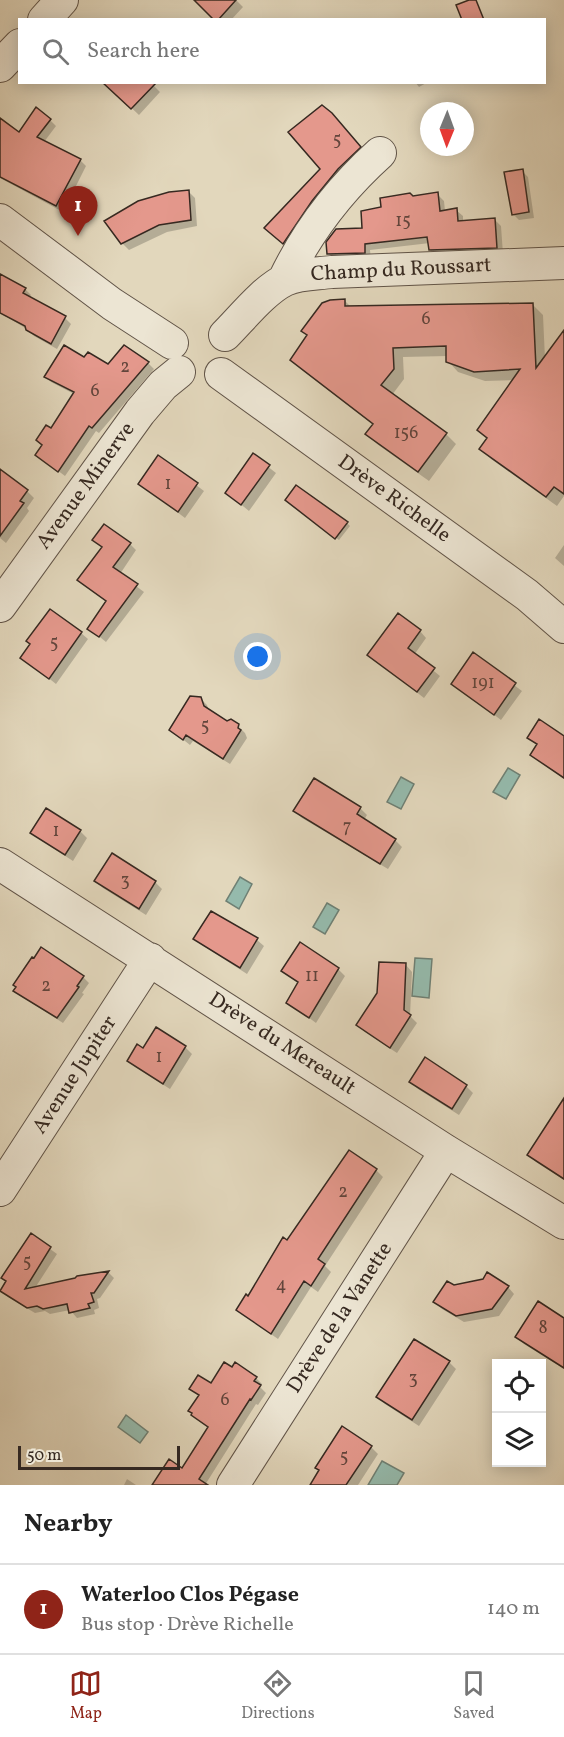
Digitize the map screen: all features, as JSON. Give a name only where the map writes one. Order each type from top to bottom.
[{"type":"street","points":[[46,18],[62,0]]},
{"type":"street","points":[[0,66],[18,47]]},
{"type":"street","points":[[284,280],[314,227],[359,172],[380,153]]},
{"type":"street","points":[[0,220],[112,304],[193,341],[228,344],[228,364],[221,374],[208,379],[194,379],[193,341]]},
{"type":"street","name":"Champ du Roussart","points":[[193,341],[284,280],[300,275],[564,263]]},
{"type":"street","name":"Avenue Minerve","points":[[0,606],[193,341]]},
{"type":"street","name":"Drève Richelle","points":[[221,374],[527,595],[564,627]]},
{"type":"street","name":"Drève du Mereault","points":[[0,864],[446,1151],[564,1223]]},
{"type":"street","name":"Avenue Jupiter","points":[[0,1190],[150,959]]},
{"type":"street","name":"Drève de la Vanette","points":[[233,1485],[446,1151]]},
{"type":"shaded area","points":[[508,768],[520,775],[506,799],[493,792]]},
{"type":"shaded area","points":[[401,777],[414,784],[401,809],[387,802]]},
{"type":"shaded area","points":[[240,877],[252,884],[239,909],[226,901]]},
{"type":"shaded area","points":[[327,903],[339,910],[325,934],[313,927]]},
{"type":"shaded area","points":[[415,958],[432,959],[429,998],[412,996]]},
{"type":"shaded area","points":[[126,1415],[148,1432],[140,1443],[118,1427]]},
{"type":"shaded area","points":[[382,1461],[404,1473],[397,1485],[368,1485]]},
{"type":"building","points":[[194,0],[236,0],[220,18],[212,18]]},
{"type":"building","points":[[476,0],[483,18],[461,18],[456,5]]},
{"type":"building","points":[[104,84],[155,84],[131,109]]},
{"type":"building","points":[[322,105],[332,113],[361,147],[338,169],[312,201],[283,244],[264,228],[320,169],[288,132]]},
{"type":"building","points":[[36,107],[51,119],[37,137],[81,159],[56,206],[0,177],[0,118],[19,132]]},
{"type":"building","points":[[523,169],[529,212],[512,215],[504,172]]},
{"type":"building","points":[[189,190],[191,220],[159,225],[121,244],[104,221],[138,201],[169,192]]},
{"type":"building","points":[[438,192],[440,211],[457,208],[458,221],[495,218],[497,248],[429,250],[427,237],[365,244],[365,253],[327,254],[326,242],[336,229],[362,228],[361,211],[381,207],[380,198],[410,193],[413,196]]},
{"type":"building","points":[[0,274],[26,288],[23,293],[66,316],[51,344],[26,330],[25,326],[0,313]]},
{"type":"building","points":[[345,299],[345,306],[533,303],[536,368],[564,330],[564,494],[554,487],[546,497],[479,449],[487,438],[477,430],[520,369],[474,372],[446,362],[446,346],[393,348],[394,369],[381,385],[447,433],[418,472],[365,434],[373,424],[290,360],[307,335],[301,331],[322,303]]},
{"type":"building","points":[[64,345],[84,357],[88,352],[108,364],[124,345],[149,362],[92,428],[89,426],[58,472],[35,455],[42,445],[36,440],[46,425],[51,428],[74,392],[44,377]]},
{"type":"building","points":[[253,453],[270,465],[241,505],[225,493]]},
{"type":"building","points":[[158,455],[198,483],[178,512],[138,484]]},
{"type":"building","points":[[0,469],[28,490],[20,501],[24,503],[0,536]]},
{"type":"building","points":[[296,485],[348,522],[335,539],[285,500]]},
{"type":"building","points":[[104,524],[131,543],[113,567],[138,584],[99,637],[87,629],[106,601],[77,580],[102,547],[92,540]]},
{"type":"building","points":[[50,609],[82,632],[49,679],[20,658],[30,644],[26,641]]},
{"type":"building","points":[[398,613],[421,630],[408,648],[435,668],[417,692],[367,655]]},
{"type":"building","points":[[473,652],[516,683],[494,715],[451,684]]},
{"type":"building","points":[[190,696],[201,697],[204,706],[227,721],[231,719],[239,724],[238,728],[241,730],[223,759],[186,735],[183,740],[169,730]]},
{"type":"building","points":[[539,719],[564,736],[564,778],[530,755],[537,744],[527,738]]},
{"type":"building","points":[[314,778],[361,807],[357,814],[396,839],[380,864],[293,811]]},
{"type":"building","points":[[46,808],[81,830],[65,855],[30,833]]},
{"type":"building","points":[[112,853],[156,881],[139,909],[94,881]]},
{"type":"building","points":[[211,911],[258,938],[240,968],[193,939]]},
{"type":"building","points":[[300,942],[339,968],[309,1018],[286,1003],[298,982],[281,971]]},
{"type":"building","points":[[41,947],[84,976],[57,1018],[13,991],[16,987],[13,985]]},
{"type":"building","points":[[379,962],[406,963],[404,1010],[411,1015],[390,1048],[356,1025],[377,993]]},
{"type":"building","points":[[156,1027],[186,1046],[163,1084],[127,1061],[137,1044],[143,1048]]},
{"type":"building","points":[[425,1057],[467,1085],[452,1109],[409,1082]]},
{"type":"building","points":[[564,1098],[564,1179],[527,1155]]},
{"type":"building","points":[[349,1150],[377,1169],[318,1259],[325,1264],[311,1286],[304,1281],[271,1334],[236,1310],[246,1294],[248,1296],[283,1237],[287,1240]]},
{"type":"building","points":[[31,1233],[51,1247],[25,1289],[77,1276],[109,1271],[94,1293],[91,1293],[94,1302],[88,1304],[90,1308],[69,1313],[67,1304],[43,1309],[37,1306],[27,1308],[0,1291],[6,1281],[1,1278]]},
{"type":"building","points":[[487,1272],[509,1286],[492,1309],[456,1316],[433,1302],[447,1281],[454,1285],[483,1279]]},
{"type":"building","points":[[538,1301],[564,1318],[564,1368],[515,1337]]},
{"type":"building","points":[[414,1339],[450,1361],[412,1420],[376,1397]]},
{"type":"building","points":[[224,1362],[232,1367],[235,1362],[257,1377],[254,1381],[261,1385],[199,1479],[208,1485],[152,1485],[169,1459],[182,1468],[208,1427],[188,1411],[199,1395],[189,1389],[198,1375],[211,1383]]},
{"type":"building","points":[[342,1426],[372,1446],[346,1485],[310,1485],[319,1470],[315,1468]]},
{"type":"place","name":"Waterloo Clos Pégase","points":[[78,236]]}]
